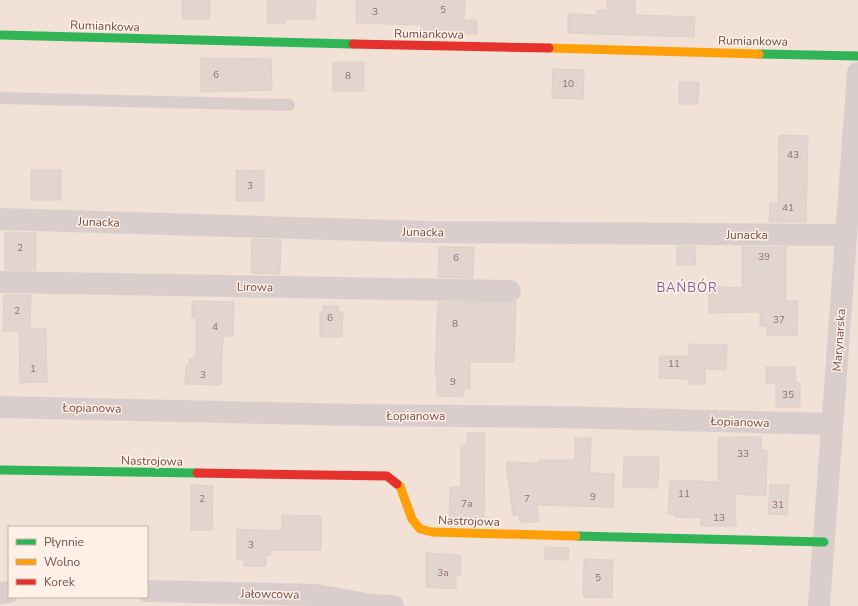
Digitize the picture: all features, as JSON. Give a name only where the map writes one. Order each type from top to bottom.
[{"type":"street","name":"Rumiankowa","points":[[0,35],[858,56]]},
{"type":"street","name":"Marynarska","points":[[819,606],[858,73]]},
{"type":"street","name":"Junacka","points":[[0,219],[429,232],[846,235]]},
{"type":"street","name":"Lirowa","points":[[0,282],[510,291]]},
{"type":"street","name":"Łopianowa","points":[[0,407],[355,415],[559,417],[832,424]]},
{"type":"street","name":"Nastrojowa","points":[[0,470],[387,476],[400,486],[412,519],[420,529],[432,532],[824,542]]},
{"type":"street","name":"Jałowcowa","points":[[148,591],[316,595],[371,605],[393,606]]},
{"type":"lane","points":[[0,98],[289,105]]},
{"type":"shaded area","points":[[0,0],[858,0],[858,606],[0,606]]},
{"type":"building","points":[[182,0],[210,0],[210,19],[182,19]]},
{"type":"building","points":[[268,0],[316,0],[315,19],[286,19],[286,23],[267,23]]},
{"type":"building","points":[[356,0],[465,0],[464,20],[477,20],[477,34],[421,33],[421,25],[356,23]]},
{"type":"building","points":[[607,0],[635,0],[635,15],[695,17],[694,37],[568,33],[568,14],[597,15],[597,10],[607,10]]},
{"type":"building","points":[[201,58],[271,59],[272,90],[201,92]]},
{"type":"building","points":[[333,62],[364,62],[364,91],[333,91]]},
{"type":"building","points":[[553,69],[584,70],[583,99],[552,98]]},
{"type":"building","points":[[679,82],[699,82],[698,104],[679,104]]},
{"type":"building","points":[[779,135],[808,136],[806,222],[769,222],[770,203],[778,203]]},
{"type":"building","points":[[31,170],[61,170],[61,200],[31,200]]},
{"type":"building","points":[[236,170],[264,171],[264,201],[236,201]]},
{"type":"building","points":[[5,232],[36,233],[36,270],[5,270]]},
{"type":"building","points":[[252,239],[281,240],[280,274],[251,273]]},
{"type":"building","points":[[677,246],[696,246],[695,265],[677,265]]},
{"type":"building","points":[[439,247],[474,247],[473,278],[438,277]]},
{"type":"building","points":[[742,247],[786,247],[786,301],[798,301],[797,336],[767,335],[767,327],[760,326],[760,312],[709,313],[709,286],[742,288]]},
{"type":"building","points":[[4,295],[31,295],[30,328],[46,329],[47,382],[20,383],[19,331],[3,331]]},
{"type":"building","points":[[192,301],[234,302],[233,336],[223,336],[221,385],[185,384],[186,366],[189,366],[189,358],[196,358],[196,318],[192,318]]},
{"type":"building","points":[[438,302],[516,302],[514,362],[470,362],[470,389],[464,389],[463,397],[437,396],[437,376],[435,376]]},
{"type":"building","points":[[323,306],[338,306],[338,312],[343,312],[342,337],[320,337],[320,312],[323,312]]},
{"type":"building","points":[[689,344],[727,345],[726,370],[705,369],[705,384],[689,384],[689,379],[659,378],[659,356],[689,356]]},
{"type":"building","points":[[766,367],[795,367],[796,382],[800,383],[800,407],[776,407],[776,383],[766,383]]},
{"type":"building","points":[[467,433],[485,433],[484,520],[449,520],[450,487],[461,487],[461,445],[467,445]]},
{"type":"building","points":[[718,437],[761,437],[761,450],[767,450],[766,496],[735,494],[736,526],[701,526],[701,518],[675,517],[675,515],[668,514],[670,480],[718,482]]},
{"type":"building","points":[[575,438],[591,438],[590,473],[614,474],[613,507],[537,505],[539,522],[520,522],[519,515],[513,516],[506,462],[538,463],[538,460],[575,460]]},
{"type":"building","points":[[624,457],[659,457],[658,488],[623,487]]},
{"type":"building","points":[[770,484],[789,485],[787,515],[768,514]]},
{"type":"building","points":[[191,485],[213,486],[212,530],[191,530]]},
{"type":"building","points":[[282,515],[321,516],[321,550],[271,550],[271,555],[266,556],[266,566],[244,566],[243,560],[237,560],[237,529],[282,531]]},
{"type":"building","points":[[545,547],[569,548],[568,560],[545,559]]},
{"type":"building","points":[[426,553],[461,555],[460,576],[456,576],[456,589],[426,587]]},
{"type":"building","points":[[584,559],[613,560],[612,598],[583,597]]},
{"type":"traffic: fast","points":[[0,35],[353,44]]},
{"type":"traffic: fast","points":[[759,54],[858,56]]},
{"type":"traffic: fast","points":[[0,470],[197,473]]},
{"type":"traffic: fast","points":[[576,536],[824,542]]},
{"type":"traffic: slow","points":[[549,48],[759,54]]},
{"type":"traffic: slow","points":[[397,484],[400,486],[412,519],[420,529],[432,532],[576,536]]},
{"type":"traffic: jam","points":[[353,44],[549,48]]},
{"type":"traffic: jam","points":[[197,473],[387,476],[397,484]]},
{"type":"district","name":"BAŃBÓR","points":[[687,288]]}]
